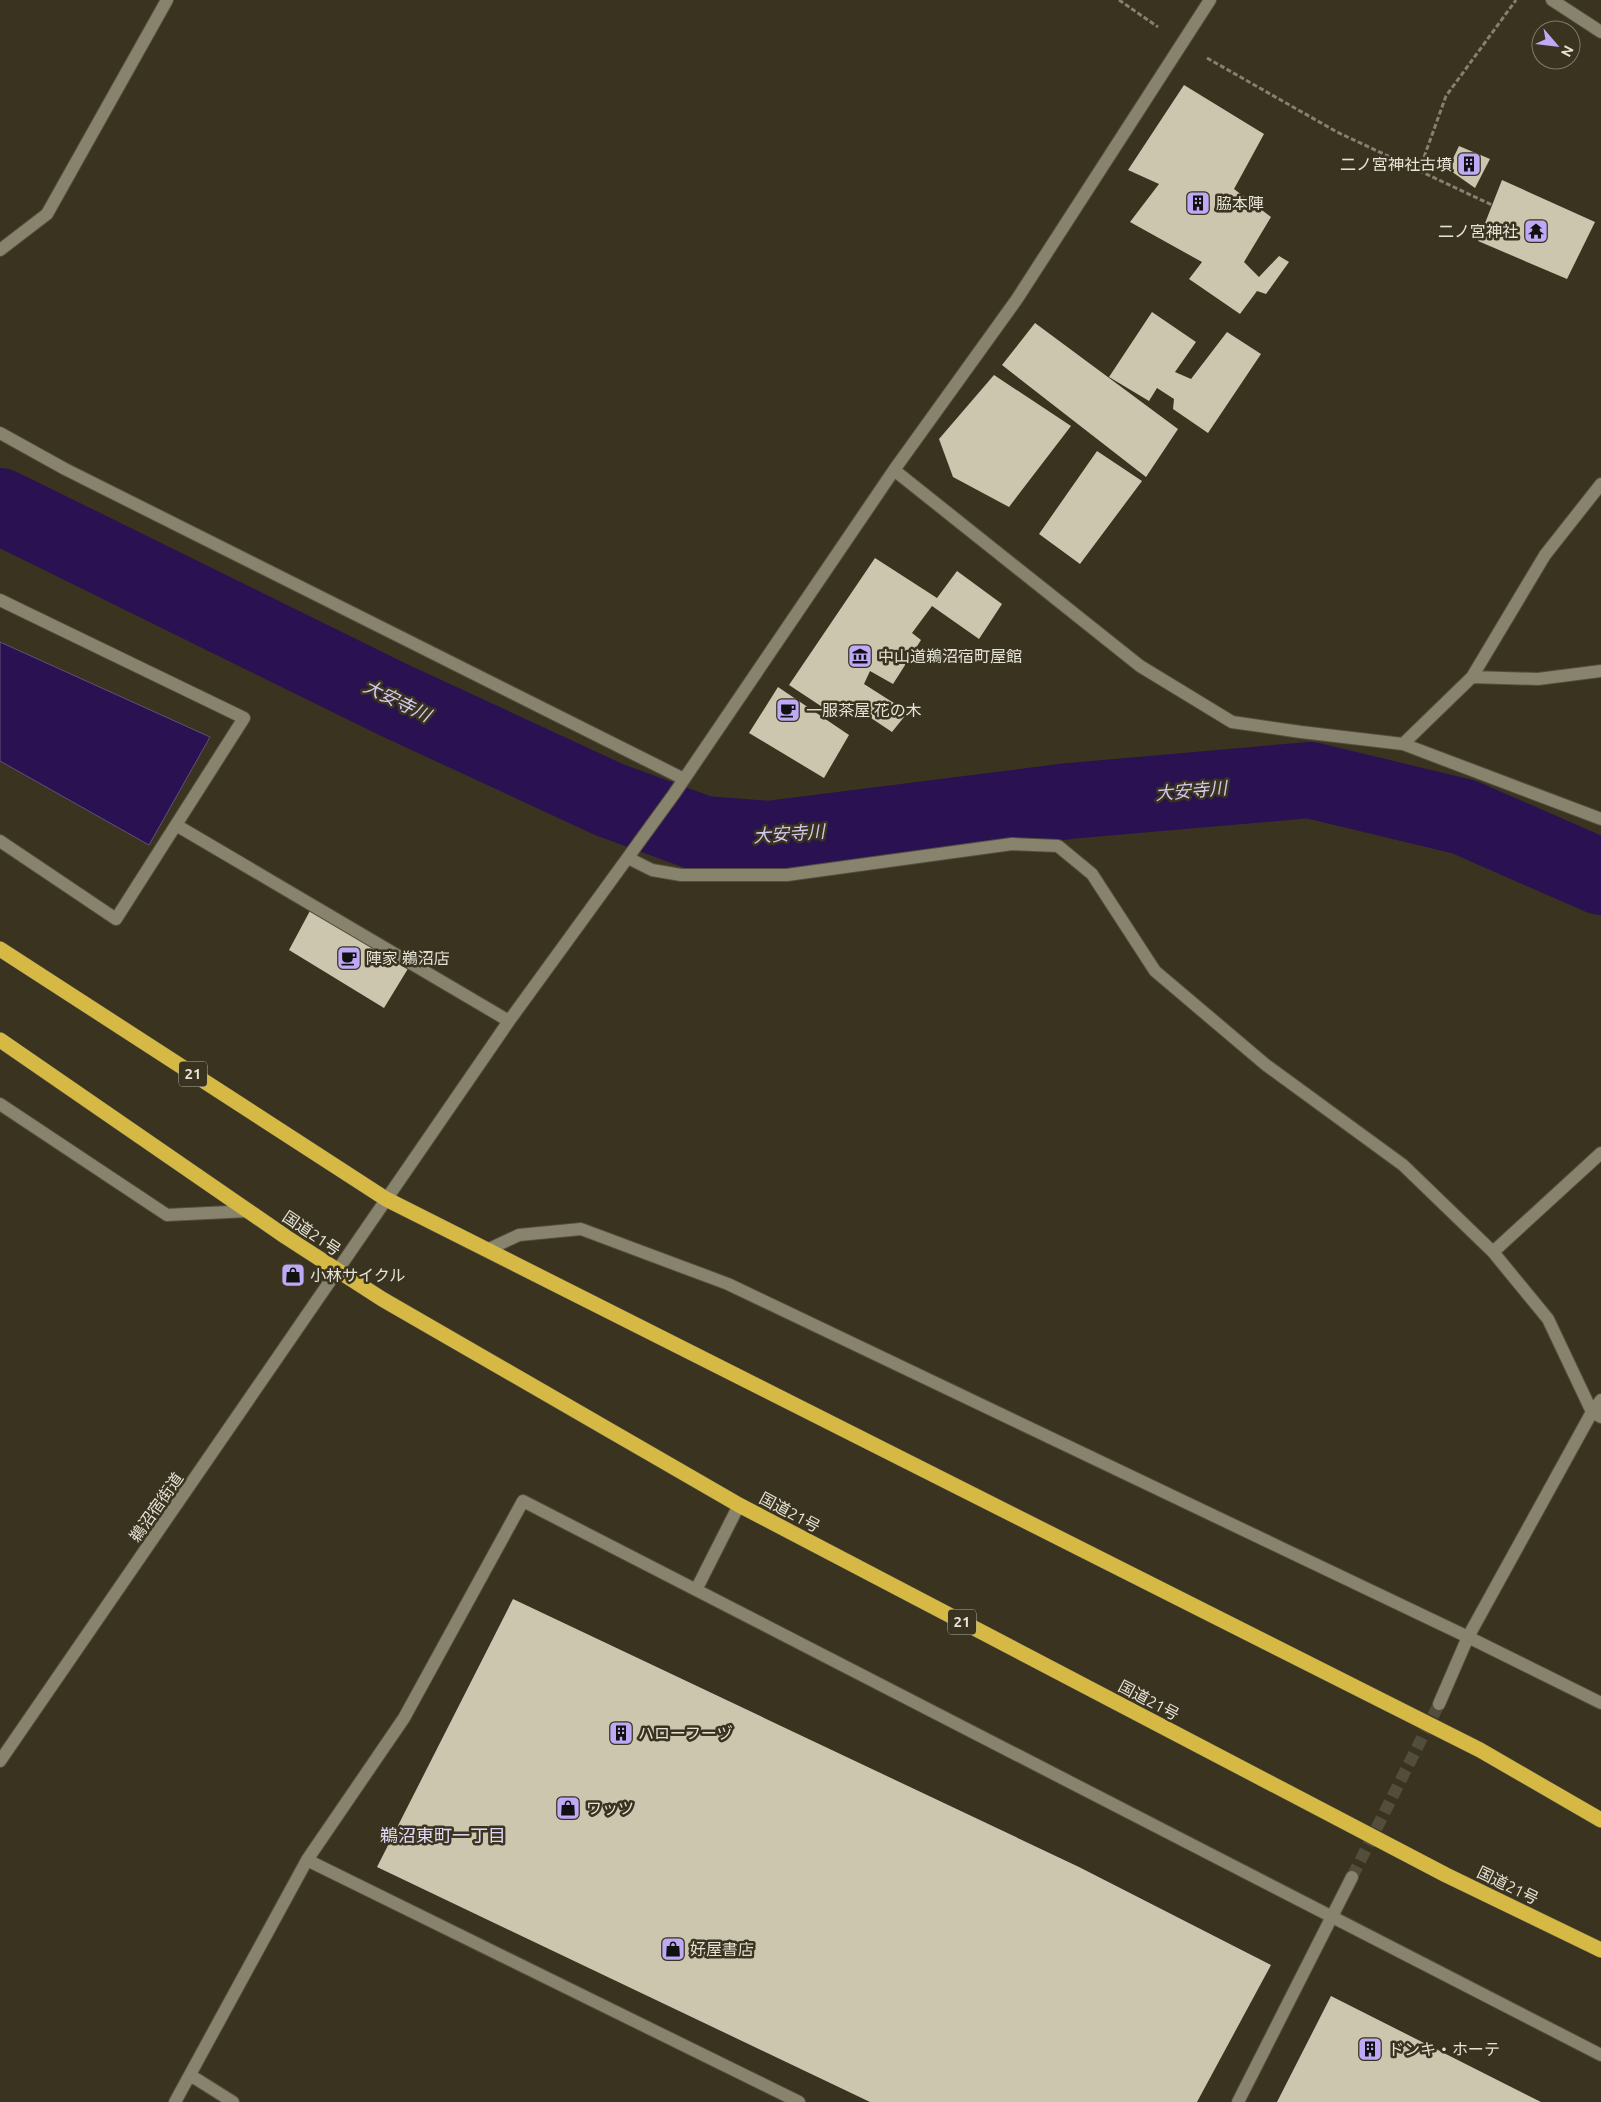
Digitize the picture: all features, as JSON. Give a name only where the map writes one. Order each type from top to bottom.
[{"type":"highway","name":"21","points":[[0,949],[386,1200],[489,1249],[1471,1745],[1601,1820]]},
{"type":"highway","name":"国道21号","points":[[0,1040],[336,1270],[490,1362],[739,1505],[1446,1875],[1601,1950]]},
{"type":"street","points":[[0,250],[47,214],[167,0]]},
{"type":"street","name":"鵜沼宿街道","points":[[0,1761],[509,1021],[674,794],[894,470],[1017,300],[1210,0]]},
{"type":"street","points":[[1552,0],[1601,32]]},
{"type":"street","points":[[0,433],[74,474],[684,779]]},
{"type":"street","points":[[894,470],[1140,666],[1232,722],[1403,744],[1601,819]]},
{"type":"street","points":[[1403,744],[1472,678],[1545,555],[1601,484]]},
{"type":"street","points":[[0,600],[244,718],[116,919],[0,841]]},
{"type":"street","points":[[1472,678],[1538,679],[1601,671]]},
{"type":"street","points":[[176,825],[509,1021]]},
{"type":"street","points":[[628,858],[652,870],[681,875],[787,875],[1012,844],[1058,846],[1092,874],[1155,971],[1266,1065],[1403,1165],[1493,1252],[1548,1319],[1596,1415]]},
{"type":"street","points":[[0,1104],[167,1215],[249,1211]]},
{"type":"street","points":[[1493,1252],[1601,1153]]},
{"type":"street","points":[[489,1249],[519,1235],[581,1229],[728,1284],[1468,1637],[1601,1704]]},
{"type":"street","points":[[1438,1704],[1468,1637],[1596,1415],[1601,1400]]},
{"type":"street","points":[[175,2102],[307,1860],[404,1718],[523,1500],[1601,2055]]},
{"type":"street","points":[[696,1590],[739,1505]]},
{"type":"street","points":[[307,1860],[799,2102]]},
{"type":"street","points":[[1238,2102],[1352,1878]]},
{"type":"street","points":[[190,2075],[233,2102]]},
{"type":"path","points":[[1119,0],[1182,44],[1337,132],[1492,205]]},
{"type":"path","points":[[1419,171],[1446,96],[1516,0]]},
{"type":"shaded area","points":[[0,642],[210,737],[149,845],[0,761]]},
{"type":"building","name":"脇本陣","points":[[1184,85],[1264,134],[1234,189],[1271,217],[1244,262],[1259,277],[1279,256],[1289,262],[1266,294],[1257,291],[1240,314],[1189,279],[1202,262],[1130,222],[1159,184],[1128,170]]},
{"type":"building","name":"二ノ宮神社古墳","points":[[1459,146],[1490,159],[1475,188],[1448,169]]},
{"type":"building","name":"二ノ宮神社","points":[[1502,180],[1595,222],[1567,279],[1478,241]]},
{"type":"building","points":[[1152,312],[1196,342],[1175,372],[1191,379],[1227,332],[1261,354],[1208,433],[1173,409],[1174,399],[1157,388],[1149,401],[1109,377]]},
{"type":"building","points":[[1035,323],[1178,429],[1146,477],[1002,365]]},
{"type":"building","points":[[994,375],[1071,426],[1009,507],[953,477],[939,439]]},
{"type":"building","points":[[1097,451],[1142,481],[1080,564],[1039,534]]},
{"type":"building","name":"中山道鵜沼宿町屋館","points":[[875,558],[937,598],[957,571],[1002,604],[979,639],[932,606],[912,633],[921,640],[893,684],[870,671],[864,684],[908,712],[892,732],[847,702],[839,718],[789,685]]},
{"type":"building","name":"一服茶屋 花の木","points":[[778,687],[849,735],[824,778],[749,733]]},
{"type":"building","name":"陣家 鵜沼店","points":[[311,909],[409,967],[384,1008],[289,950]]},
{"type":"building","name":"ハローフーヅ","points":[[513,1599],[1079,1867],[1271,1965],[1197,2102],[870,2102],[377,1867]]},
{"type":"building","name":"ドンキ・ホーテ","points":[[1331,1996],[1541,2102],[1277,2102]]},
{"type":"waterway","name":"大安寺川","points":[[0,506],[394,700],[610,800],[703,834],[769,839],[1069,801],[1310,780],[1464,817],[1601,877]]},
{"type":"tunnel","points":[[1352,1877],[1439,1704]]},
{"type":"place","name":"二ノ宮神社古墳","points":[[1469,164]]},
{"type":"place","name":"脇本陣","points":[[1198,203]]},
{"type":"place","name":"二ノ宮神社","points":[[1536,231]]},
{"type":"place","name":"中山道鵜沼宿町屋館","points":[[860,656]]},
{"type":"place","name":"一服茶屋 花の木","points":[[788,710]]},
{"type":"place","name":"陣家 鵜沼店","points":[[349,958]]},
{"type":"place","name":"小林サイクル","points":[[293,1275]]},
{"type":"place","name":"ハローフーヅ","points":[[621,1733]]},
{"type":"place","name":"ワッツ","points":[[568,1808]]},
{"type":"place","name":"好屋書店","points":[[673,1949]]},
{"type":"place","name":"ドンキ・ホーテ","points":[[1370,2049]]},
{"type":"district","name":"鵜沼東町一丁目","points":[[443,1836]]}]
